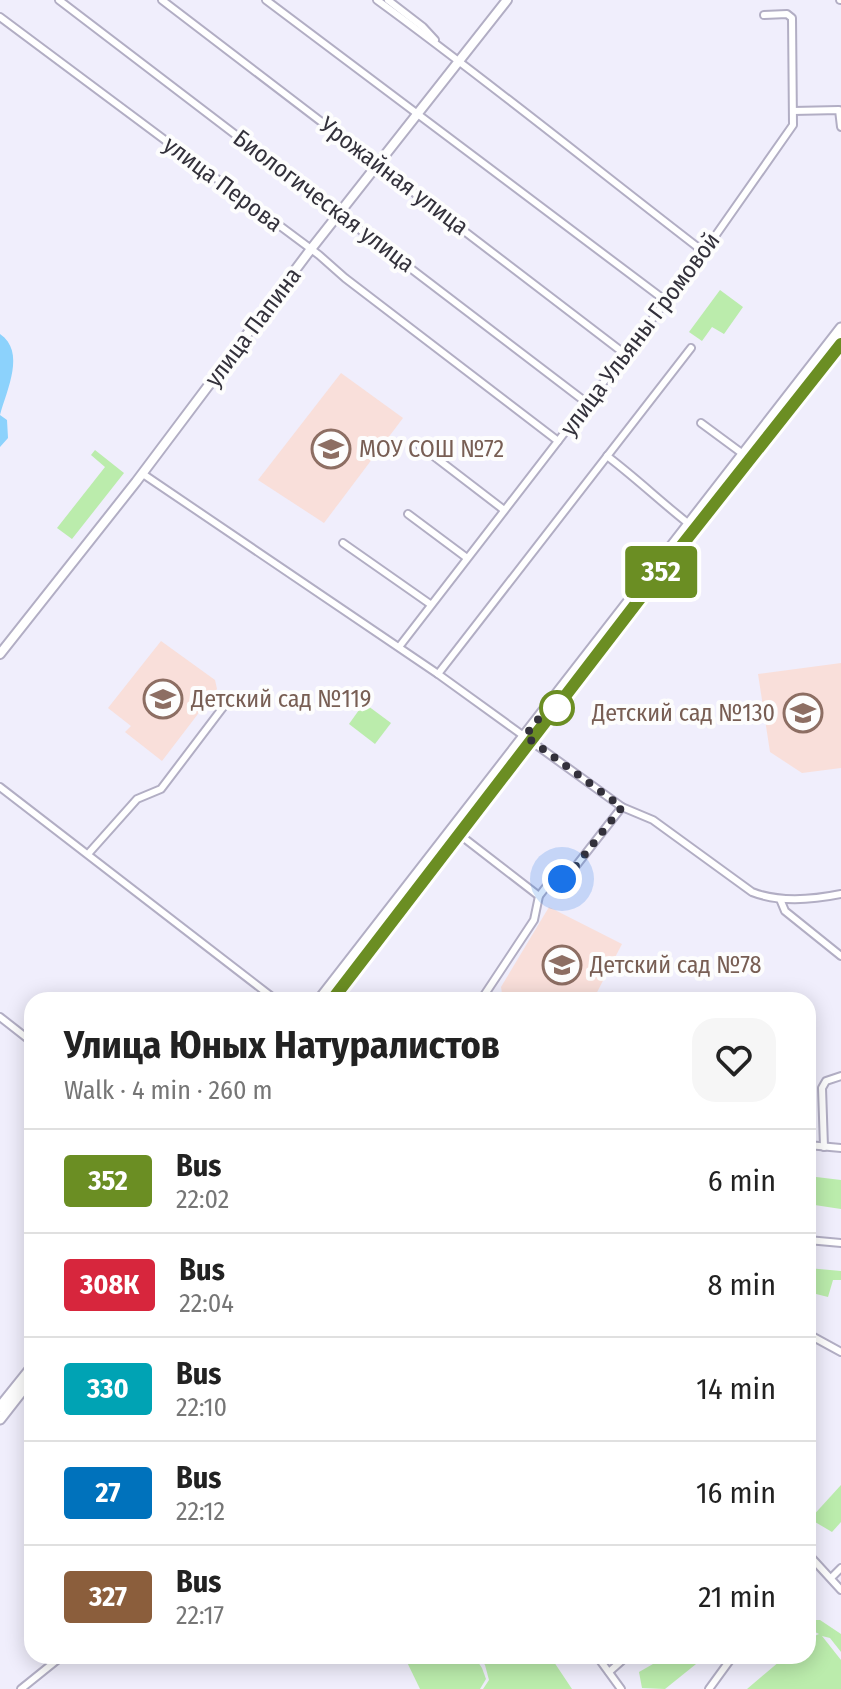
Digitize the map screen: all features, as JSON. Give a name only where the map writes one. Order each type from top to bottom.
[{"type":"main road","points":[[338,992],[460,835],[689,524],[841,328]]},
{"type":"main road","points":[[325,992],[841,344]]},
{"type":"main road","points":[[0,1407],[24,1377]]},
{"type":"main road","points":[[0,1419],[24,1388]]},
{"type":"street","name":"Биологическая улица","points":[[59,0],[587,403]]},
{"type":"street","name":"Урожайная улица","points":[[162,0],[625,354]]},
{"type":"street","points":[[266,0],[666,301]]},
{"type":"street","points":[[377,0],[459,60],[704,252]]},
{"type":"street","points":[[388,0],[423,27],[440,46]]},
{"type":"street","name":"улица Папина","points":[[0,654],[143,474],[311,249],[507,0]]},
{"type":"street","name":"улица Ульяны Громовой","points":[[399,647],[704,252],[793,125],[792,18],[787,14],[764,15]]},
{"type":"street","name":"улица Перова","points":[[0,17],[311,249],[558,441]]},
{"type":"street","points":[[793,111],[839,110],[841,127]]},
{"type":"street","points":[[438,674],[691,348]]},
{"type":"street","points":[[701,423],[743,454]]},
{"type":"street","points":[[418,444],[504,510]]},
{"type":"street","points":[[607,456],[689,524]]},
{"type":"street","points":[[143,474],[438,674],[622,807],[653,820],[752,892],[780,899],[841,894]]},
{"type":"street","points":[[408,514],[467,558]]},
{"type":"street","points":[[343,543],[430,604]]},
{"type":"street","points":[[88,854],[137,799],[161,789],[227,702]]},
{"type":"street","points":[[0,787],[266,992]]},
{"type":"street","points":[[486,992],[534,920],[539,896],[553,878],[568,876],[622,807]]},
{"type":"street","points":[[460,835],[539,896]]},
{"type":"street","points":[[780,899],[785,911],[841,956]]},
{"type":"street","points":[[0,1017],[24,1036]]},
{"type":"street","points":[[824,1147],[822,1088],[826,1081],[841,1076]]},
{"type":"street","points":[[816,1146],[841,1148]]},
{"type":"street","points":[[816,1241],[841,1243]]},
{"type":"street","points":[[816,1338],[841,1352]]},
{"type":"street","points":[[816,1562],[841,1590]]},
{"type":"street","points":[[831,1578],[841,1568]]},
{"type":"street","points":[[21,1689],[52,1664]]},
{"type":"street","points":[[603,1664],[621,1689]]},
{"type":"street","points":[[609,1672],[618,1664]]},
{"type":"street","points":[[709,1689],[727,1664]]},
{"type":"shaded area","name":"МОУ СОШ №72","points":[[341,373],[403,418],[324,523],[258,480]]},
{"type":"shaded area","name":"Детский сад №119","points":[[161,641],[215,680],[217,689],[162,761],[125,732],[131,726],[108,708]]},
{"type":"shaded area","name":"Детский сад №130","points":[[841,663],[841,768],[802,773],[770,752],[758,674]]},
{"type":"shaded area","name":"Детский сад №78","points":[[549,907],[622,944],[597,992],[502,992],[501,987]]},
{"type":"green space","points":[[720,290],[743,307],[724,334],[712,327],[702,341],[689,332]]},
{"type":"green space","points":[[95,450],[124,473],[72,539],[57,528],[105,467],[91,455]]},
{"type":"green space","points":[[364,703],[391,723],[375,744],[349,724]]},
{"type":"green space","points":[[816,1177],[841,1180],[841,1209],[816,1205]]},
{"type":"green space","points":[[816,1269],[841,1271],[841,1280],[833,1280],[828,1297],[816,1294]]},
{"type":"green space","points":[[841,1485],[841,1522],[832,1532],[816,1523],[816,1512]]},
{"type":"green space","points":[[816,1620],[841,1634],[841,1652],[830,1638],[822,1636],[841,1660],[841,1689],[747,1689],[777,1664],[816,1664],[816,1635],[819,1634],[816,1632]]},
{"type":"green space","points":[[408,1664],[479,1664],[486,1679],[480,1689],[420,1689]]},
{"type":"green space","points":[[555,1664],[572,1689],[483,1689],[489,1680],[485,1665]]},
{"type":"green space","points":[[653,1664],[696,1664],[665,1689],[642,1688],[639,1672]]},
{"type":"water","points":[[0,334],[8,342],[13,361],[0,415]]},
{"type":"water","points":[[0,415],[7,420],[8,438],[0,447]]},
{"type":"bus line","name":"352","points":[[338,992],[645,592],[841,344]]},
{"type":"place","name":"МОУ СОШ №72","points":[[331,449]]},
{"type":"place","name":"Детский сад №119","points":[[163,699]]},
{"type":"place","name":"Детский сад №130","points":[[803,713]]},
{"type":"place","name":"Детский сад №78","points":[[562,965]]},
{"type":"route","points":[[557,708],[551,703],[525,736],[622,807],[568,876],[562,879]]}]
